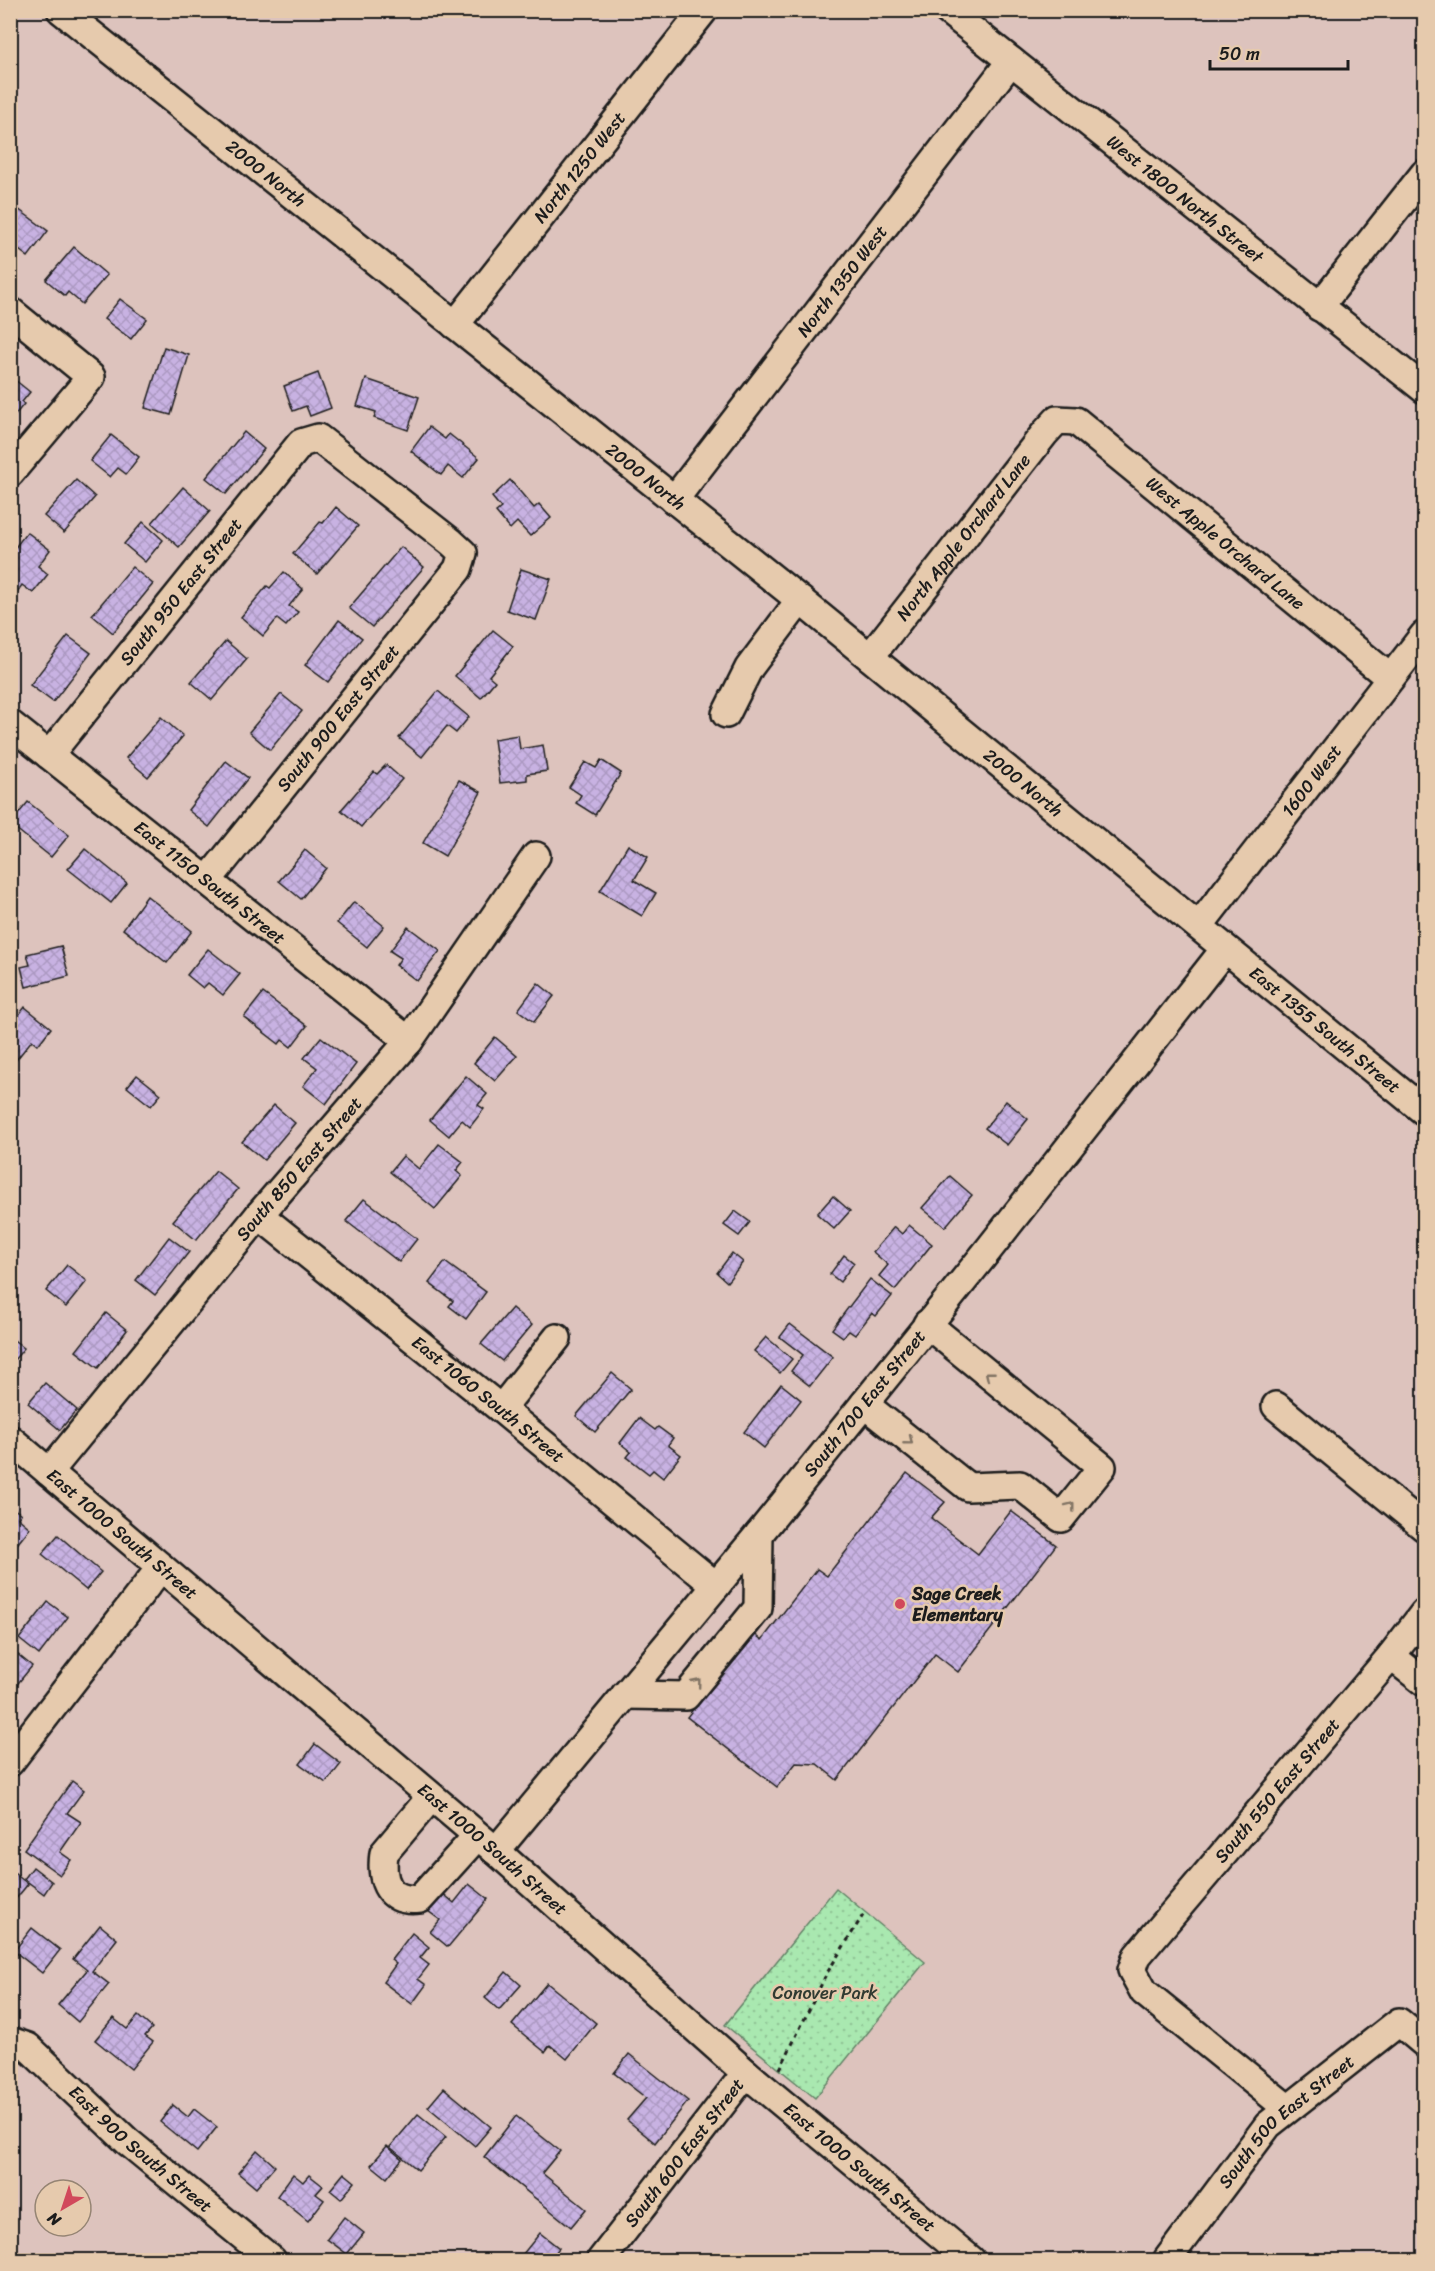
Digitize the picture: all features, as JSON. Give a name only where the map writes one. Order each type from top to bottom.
[{"type":"street","name":"2000 North","points":[[62,10],[800,600],[1225,949]]},
{"type":"street","name":"North 1250 West","points":[[455,325],[704,10]]},
{"type":"street","name":"West 1800 North Street","points":[[947,10],[1319,307],[1425,388]]},
{"type":"street","name":"North 1350 West","points":[[674,500],[1011,61]]},
{"type":"street","points":[[1319,307],[1425,174]]},
{"type":"street","points":[[10,311],[91,378],[10,472]]},
{"type":"street","name":"North Apple Orchard Lane","points":[[870,657],[1058,420]]},
{"type":"street","name":"West Apple Orchard Lane","points":[[1058,420],[1076,421],[1390,678]]},
{"type":"street","name":"South 900 East Street","points":[[207,880],[458,570],[463,553],[318,438]]},
{"type":"street","name":"South 950 East Street","points":[[50,755],[301,443],[318,438]]},
{"type":"street","points":[[726,714],[749,669],[800,600]]},
{"type":"street","name":"1600 West","points":[[1199,926],[1425,635]]},
{"type":"street","name":"East 1150 South Street","points":[[10,724],[409,1041]]},
{"type":"street","name":"South 850 East Street","points":[[48,1472],[259,1215],[409,1041],[536,855]]},
{"type":"street","name":"East 1355 South Street","points":[[1225,949],[1425,1111]]},
{"type":"street","name":"South 700 East Street","points":[[431,1797],[384,1853],[382,1863],[387,1887],[397,1897],[406,1901],[420,1899],[486,1844],[625,1695],[864,1404],[1225,949]]},
{"type":"street","name":"East 1060 South Street","points":[[259,1215],[501,1409],[716,1586]]},
{"type":"street","points":[[864,1404],[968,1487],[1020,1485],[1061,1518],[1102,1467],[927,1324]]},
{"type":"street","points":[[501,1409],[557,1338]]},
{"type":"street","points":[[1276,1406],[1425,1527]]},
{"type":"street","name":"East 1000 South Street","points":[[10,1439],[486,1844],[746,2073],[971,2260]]},
{"type":"street","points":[[625,1695],[686,1696],[758,1608],[759,1534]]},
{"type":"street","points":[[10,1762],[160,1568]]},
{"type":"street","name":"South 550 East Street","points":[[1287,2108],[1144,1992],[1131,1970],[1137,1956],[1425,1613]]},
{"type":"street","points":[[1391,1656],[1425,1682]]},
{"type":"street","name":"South 500 East Street","points":[[1167,2260],[1268,2125],[1287,2108],[1399,2022],[1425,2043]]},
{"type":"street","name":"East 900 South Street","points":[[10,2040],[28,2047],[127,2141],[272,2260]]},
{"type":"street","name":"South 600 East Street","points":[[601,2260],[746,2073]]},
{"type":"path","points":[[780,2069],[827,1973],[865,1912]]},
{"type":"green space","name":"Conover Park","points":[[836,1888],[925,1962],[815,2098],[725,2025]]},
{"type":"building","points":[[18,209],[48,231],[28,257],[10,243],[10,219]]},
{"type":"building","points":[[74,247],[107,275],[82,304],[68,292],[65,296],[46,280]]},
{"type":"building","points":[[120,299],[147,319],[131,339],[104,319]]},
{"type":"building","points":[[164,347],[189,355],[171,415],[145,408]]},
{"type":"building","points":[[318,373],[331,408],[310,416],[306,406],[293,411],[284,386]]},
{"type":"building","points":[[10,376],[30,392],[22,402],[24,404],[10,421]]},
{"type":"building","points":[[366,379],[419,397],[408,430],[374,418],[376,412],[357,406]]},
{"type":"building","points":[[429,427],[445,439],[449,434],[479,458],[463,478],[448,466],[441,475],[411,451]]},
{"type":"building","points":[[244,432],[264,449],[226,494],[206,478]]},
{"type":"building","points":[[111,435],[139,457],[126,474],[118,468],[110,477],[90,461]]},
{"type":"building","points":[[76,480],[95,497],[64,533],[44,516]]},
{"type":"building","points":[[510,480],[534,508],[539,504],[551,518],[530,536],[517,522],[510,529],[496,512],[501,508],[492,497]]},
{"type":"building","points":[[183,487],[210,511],[179,547],[152,523]]},
{"type":"building","points":[[336,507],[358,526],[317,574],[293,554]]},
{"type":"building","points":[[143,522],[163,540],[145,562],[124,544]]},
{"type":"building","points":[[27,532],[50,550],[38,566],[48,574],[33,593],[22,585],[17,592],[10,587],[10,554]]},
{"type":"building","points":[[401,547],[424,567],[372,627],[349,608]]},
{"type":"building","points":[[132,567],[153,584],[113,633],[92,615]]},
{"type":"building","points":[[521,569],[551,579],[536,620],[507,610]]},
{"type":"building","points":[[284,572],[303,589],[289,606],[298,612],[286,626],[277,619],[263,636],[241,617],[267,586],[270,588]]},
{"type":"building","points":[[339,620],[362,638],[328,682],[305,665]]},
{"type":"building","points":[[493,630],[513,646],[489,676],[495,681],[481,698],[455,676]]},
{"type":"building","points":[[68,636],[91,653],[53,702],[30,685]]},
{"type":"building","points":[[226,641],[247,659],[212,700],[191,682]]},
{"type":"building","points":[[438,691],[469,717],[456,733],[447,726],[422,757],[399,738]]},
{"type":"building","points":[[281,694],[302,711],[270,750],[249,732]]},
{"type":"building","points":[[161,717],[183,736],[148,777],[126,758]]},
{"type":"building","points":[[518,735],[520,749],[543,745],[547,771],[527,774],[527,780],[500,783],[494,739]]},
{"type":"building","points":[[601,760],[621,773],[595,815],[576,803],[581,795],[569,787],[585,762],[596,768]]},
{"type":"building","points":[[226,761],[248,778],[209,827],[188,810]]},
{"type":"building","points":[[386,765],[402,779],[361,827],[341,810],[374,772],[377,774]]},
{"type":"building","points":[[459,780],[481,792],[445,856],[423,843]]},
{"type":"building","points":[[28,802],[69,835],[51,857],[10,824]]},
{"type":"building","points":[[628,845],[648,857],[634,880],[656,893],[642,916],[600,891]]},
{"type":"building","points":[[85,849],[127,883],[111,903],[68,869]]},
{"type":"building","points":[[305,850],[326,868],[301,899],[279,881]]},
{"type":"building","points":[[147,896],[192,931],[167,963],[123,929]]},
{"type":"building","points":[[354,902],[384,926],[367,947],[337,923]]},
{"type":"building","points":[[408,927],[440,951],[417,981],[396,965],[401,958],[390,951]]},
{"type":"building","points":[[61,946],[69,976],[26,987],[21,967],[30,965],[27,954]]},
{"type":"building","points":[[208,949],[240,974],[223,995],[208,983],[203,988],[187,975]]},
{"type":"building","points":[[538,983],[554,996],[534,1022],[518,1010]]},
{"type":"building","points":[[263,993],[307,1026],[291,1047],[282,1040],[279,1044],[244,1017]]},
{"type":"building","points":[[25,1007],[51,1028],[38,1045],[32,1040],[13,1064],[10,1063],[10,1026]]},
{"type":"building","points":[[321,1037],[356,1064],[326,1104],[303,1086],[317,1068],[304,1058]]},
{"type":"building","points":[[495,1037],[517,1056],[495,1081],[474,1063]]},
{"type":"building","points":[[137,1075],[161,1094],[151,1106],[127,1087]]},
{"type":"building","points":[[466,1076],[487,1094],[478,1105],[484,1109],[470,1127],[462,1120],[449,1136],[430,1120]]},
{"type":"building","points":[[1006,1101],[1028,1119],[1007,1145],[985,1128]]},
{"type":"building","points":[[274,1105],[295,1123],[264,1160],[242,1142]]},
{"type":"building","points":[[439,1144],[463,1162],[456,1171],[462,1176],[435,1209],[390,1172],[403,1156],[419,1169]]},
{"type":"building","points":[[216,1171],[238,1189],[196,1240],[173,1221]]},
{"type":"building","points":[[950,1176],[972,1195],[945,1227],[922,1208]]},
{"type":"building","points":[[833,1196],[850,1211],[834,1229],[817,1214]]},
{"type":"building","points":[[364,1199],[417,1239],[399,1262],[346,1221]]},
{"type":"building","points":[[735,1211],[750,1222],[739,1236],[724,1225]]},
{"type":"building","points":[[909,1225],[932,1244],[895,1290],[879,1276],[888,1265],[873,1252],[894,1227],[902,1234]]},
{"type":"building","points":[[169,1237],[189,1252],[155,1295],[136,1280]]},
{"type":"building","points":[[732,1253],[743,1262],[727,1282],[717,1273]]},
{"type":"building","points":[[844,1255],[854,1263],[840,1282],[830,1274]]},
{"type":"building","points":[[445,1262],[486,1292],[466,1319],[449,1306],[453,1301],[429,1283]]},
{"type":"building","points":[[67,1265],[87,1281],[66,1307],[46,1291]]},
{"type":"building","points":[[870,1279],[892,1296],[876,1316],[872,1313],[855,1335],[849,1331],[843,1337],[832,1329]]},
{"type":"building","points":[[512,1308],[532,1325],[502,1361],[481,1344]]},
{"type":"building","points":[[106,1313],[127,1330],[98,1368],[76,1351]]},
{"type":"building","points":[[790,1324],[833,1357],[810,1386],[791,1371],[803,1355],[780,1337]]},
{"type":"building","points":[[10,1337],[24,1348],[10,1365]]},
{"type":"building","points":[[766,1337],[792,1359],[780,1373],[754,1351]]},
{"type":"building","points":[[612,1373],[631,1389],[595,1432],[576,1416]]},
{"type":"building","points":[[45,1383],[77,1410],[60,1430],[28,1403]]},
{"type":"building","points":[[781,1384],[801,1400],[764,1448],[744,1432]]},
{"type":"building","points":[[639,1418],[655,1430],[658,1427],[673,1438],[668,1445],[681,1455],[663,1478],[653,1470],[649,1474],[627,1457],[631,1452],[620,1443]]},
{"type":"building","name":"Sage Creek Elementary","points":[[907,1473],[945,1502],[931,1518],[978,1554],[1011,1511],[1056,1545],[958,1672],[935,1654],[837,1780],[817,1764],[796,1763],[777,1787],[687,1717],[753,1633],[762,1640],[817,1569],[827,1576]]},
{"type":"building","points":[[10,1506],[21,1514],[18,1518],[30,1528],[10,1553]]},
{"type":"building","points":[[58,1535],[101,1572],[86,1590],[42,1554]]},
{"type":"building","points":[[48,1602],[68,1617],[39,1655],[19,1639]]},
{"type":"building","points":[[10,1649],[32,1666],[10,1693]]},
{"type":"building","points":[[315,1744],[341,1764],[326,1783],[300,1764]]},
{"type":"building","points":[[72,1781],[84,1790],[67,1813],[81,1822],[60,1852],[71,1860],[60,1875],[24,1849]]},
{"type":"building","points":[[33,1867],[52,1882],[44,1894],[24,1879]]},
{"type":"building","points":[[10,1870],[28,1884],[10,1906]]},
{"type":"building","points":[[469,1884],[488,1899],[448,1947],[430,1932],[440,1920],[424,1908],[439,1890],[454,1903]]},
{"type":"building","points":[[100,1925],[117,1939],[92,1971],[109,1984],[78,2022],[58,2005],[87,1970],[73,1959]]},
{"type":"building","points":[[32,1928],[60,1950],[42,1973],[14,1951]]},
{"type":"building","points":[[412,1933],[429,1947],[420,1958],[429,1965],[418,1979],[426,1985],[412,2004],[383,1982],[396,1964],[391,1960]]},
{"type":"building","points":[[506,1972],[521,1985],[499,2010],[485,1998]]},
{"type":"building","points":[[547,1983],[596,2023],[567,2059],[550,2045],[545,2052],[512,2025]]},
{"type":"building","points":[[138,2016],[152,2028],[145,2036],[153,2042],[131,2069],[95,2040],[113,2018],[127,2029]]},
{"type":"building","points":[[629,2054],[688,2101],[655,2143],[627,2120],[646,2098],[614,2073]]},
{"type":"building","points":[[444,2088],[491,2127],[475,2146],[428,2107]]},
{"type":"building","points":[[173,2105],[188,2117],[194,2109],[217,2127],[197,2152],[160,2122]]},
{"type":"building","points":[[418,2114],[446,2137],[418,2170],[390,2147]]},
{"type":"building","points":[[516,2116],[560,2151],[542,2173],[586,2209],[571,2227],[484,2157]]},
{"type":"building","points":[[387,2146],[402,2159],[387,2178],[371,2165]]},
{"type":"building","points":[[257,2150],[275,2166],[256,2188],[238,2173]]},
{"type":"building","points":[[344,2173],[355,2182],[341,2199],[330,2190]]},
{"type":"building","points":[[293,2174],[303,2182],[309,2175],[323,2186],[316,2194],[324,2200],[308,2221],[277,2196]]},
{"type":"building","points":[[344,2217],[364,2233],[347,2254],[327,2239]]},
{"type":"building","points":[[540,2233],[559,2248],[550,2260],[518,2260]]},
{"type":"place","name":"Sage Creek Elementary","points":[[900,1604]]}]
